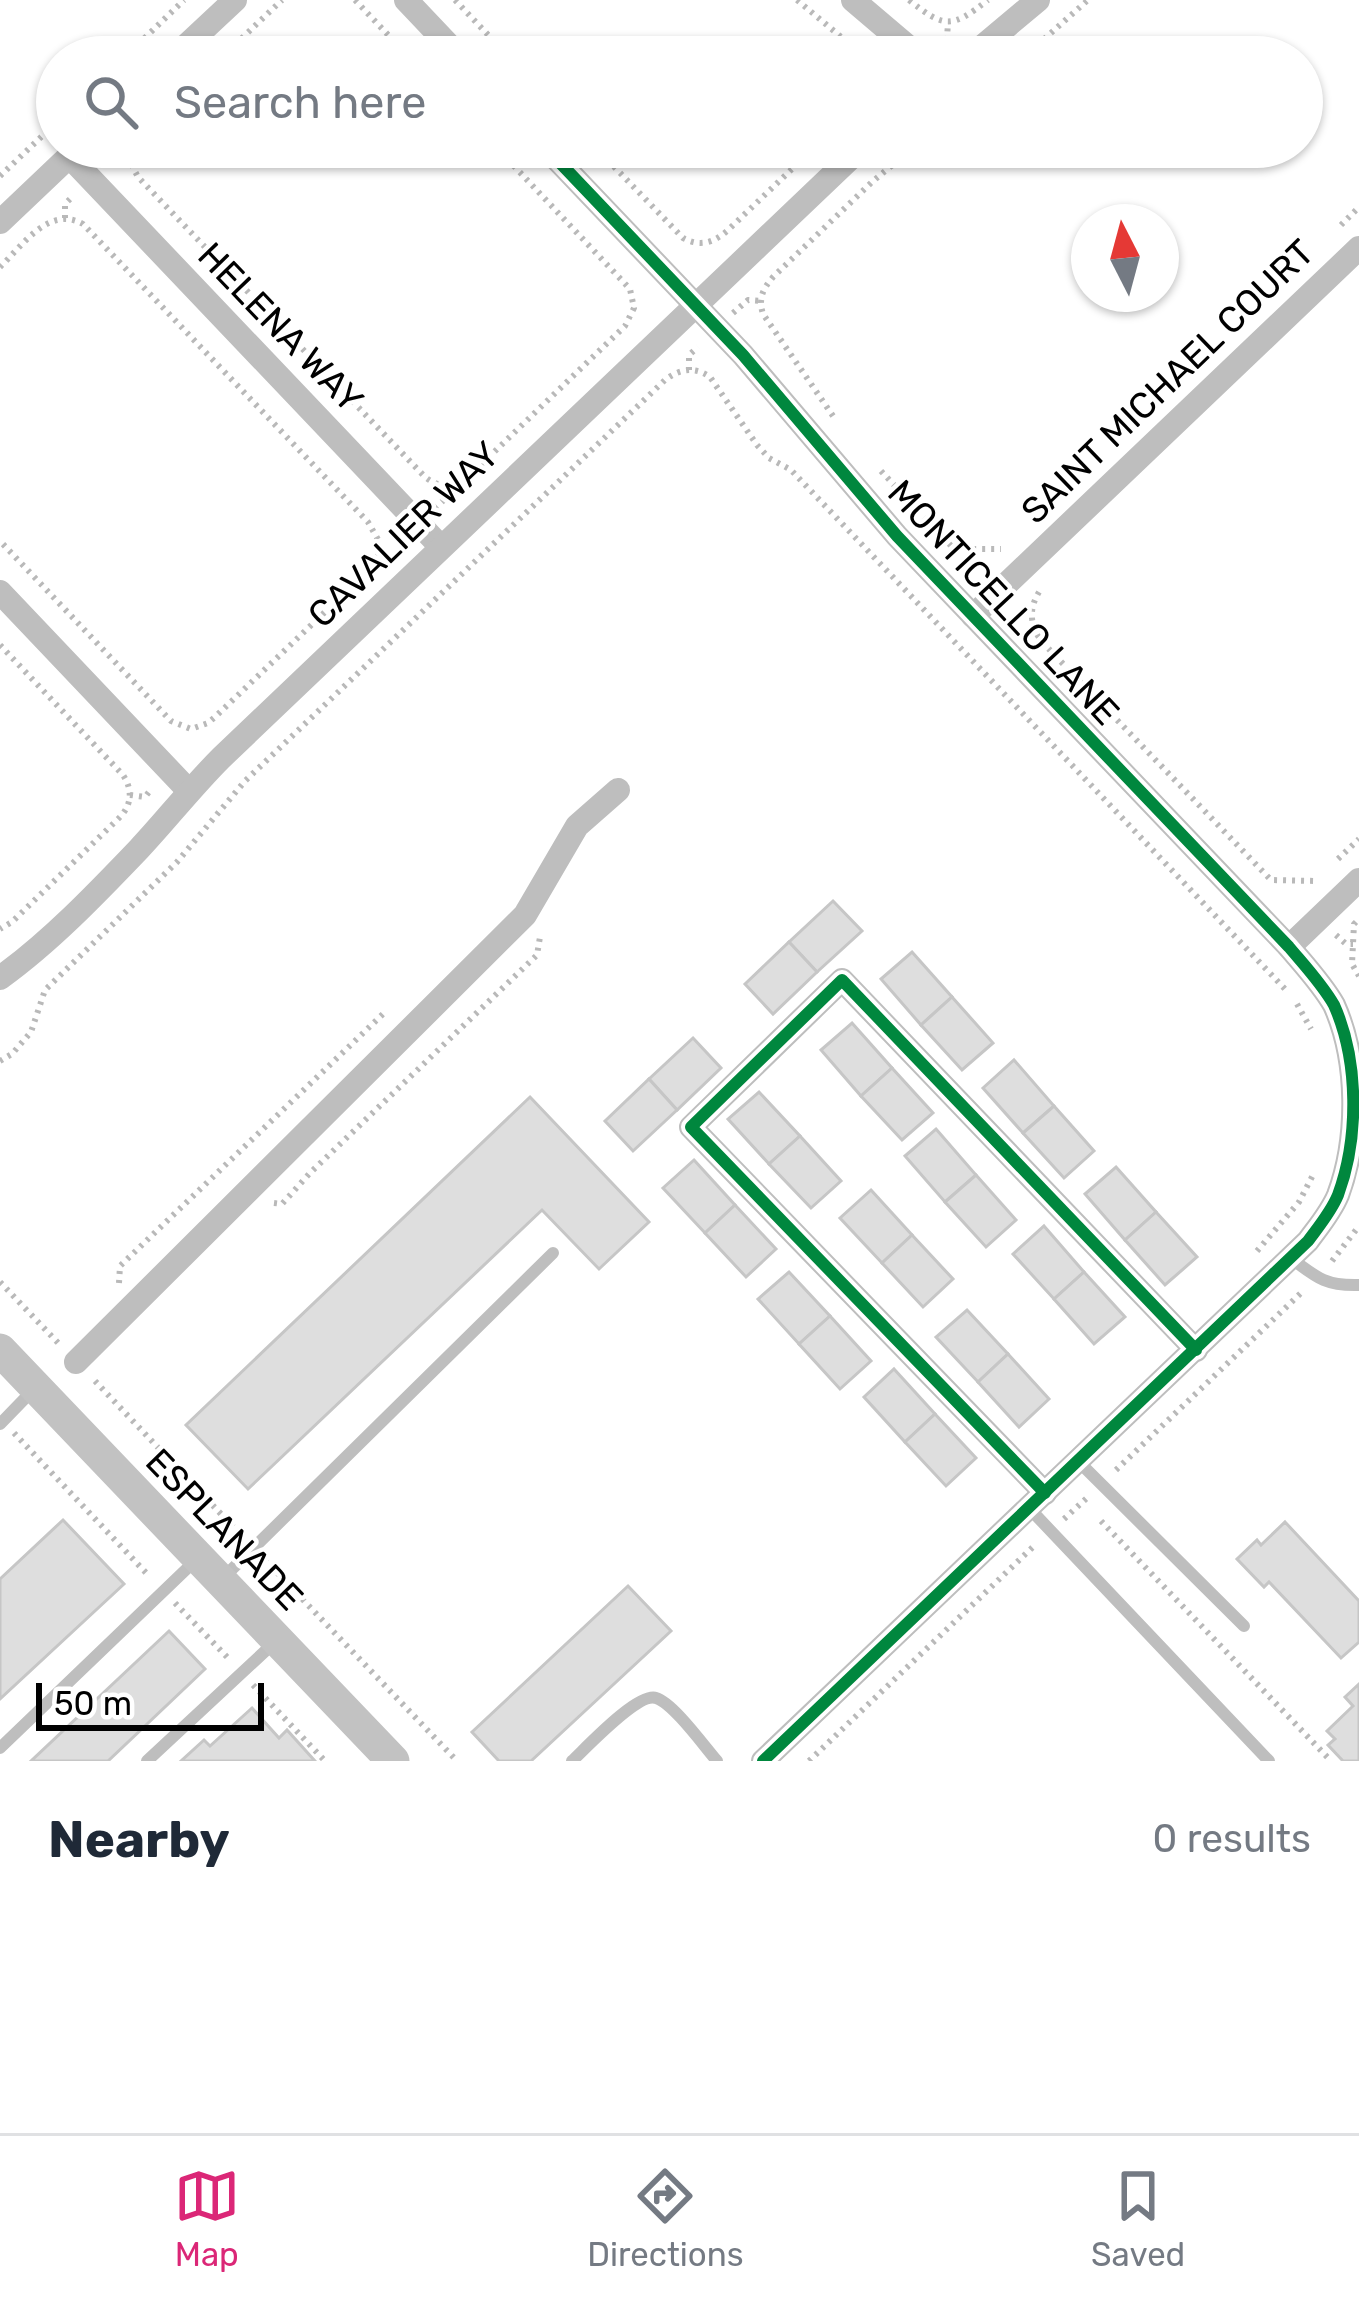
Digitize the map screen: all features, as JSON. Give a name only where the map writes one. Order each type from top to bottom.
[{"type":"main road","name":"ESPLANADE","points":[[0,1350],[378,1752]]},
{"type":"street","points":[[196,36],[235,0]]},
{"type":"street","points":[[406,0],[440,36]]},
{"type":"street","points":[[853,0],[895,36]]},
{"type":"street","points":[[995,36],[1038,0]]},
{"type":"street","points":[[0,222],[57,168]]},
{"type":"street","name":"HELENA WAY","points":[[89,168],[441,547]]},
{"type":"street","name":"MONTICELLO LANE","points":[[565,168],[743,356],[897,536],[1289,947],[1336,1008],[1348,1034],[1356,1078],[1357,1126],[1339,1193],[1292,1258],[763,1761]]},
{"type":"street","name":"CAVALIER WAY","points":[[0,978],[122,866],[188,790],[840,168]]},
{"type":"street","name":"SAINT MICHAEL COURT","points":[[973,616],[1359,248]]},
{"type":"street","points":[[0,592],[188,790]]},
{"type":"street","points":[[76,1362],[525,916],[578,826],[618,790]]},
{"type":"street","points":[[1289,947],[1359,880]]},
{"type":"street","points":[[1037,1500],[691,1127],[842,980],[1196,1350]]},
{"type":"lane","points":[[0,1748],[209,1569],[253,1548],[553,1252]]},
{"type":"lane","points":[[1292,1258],[1320,1280],[1359,1285]]},
{"type":"lane","points":[[0,1424],[35,1387]]},
{"type":"lane","points":[[1078,1462],[1244,1626]]},
{"type":"lane","points":[[1037,1500],[1269,1761]]},
{"type":"lane","points":[[147,1761],[277,1640]]},
{"type":"lane","points":[[578,1759],[647,1697],[667,1705],[717,1761]]},
{"type":"path","points":[[146,36],[184,0]]},
{"type":"path","points":[[244,36],[282,0]]},
{"type":"path","points":[[355,0],[390,36]]},
{"type":"path","points":[[455,0],[489,36]]},
{"type":"path","points":[[797,0],[841,36]]},
{"type":"path","points":[[909,0],[935,20],[948,23],[962,20],[988,0]]},
{"type":"path","points":[[1048,36],[1088,0]]},
{"type":"path","points":[[0,176],[36,142]]},
{"type":"path","points":[[133,168],[416,468],[441,485],[466,478],[625,326],[634,308],[630,289],[516,168]]},
{"type":"path","points":[[615,168],[674,230],[701,243],[727,231],[793,168]]},
{"type":"path","points":[[842,430],[763,314],[760,298],[773,277],[889,168]]},
{"type":"path","points":[[1325,240],[1359,207]]},
{"type":"path","points":[[0,267],[52,220],[69,218],[83,224],[368,522],[380,543],[378,558],[363,576],[215,718],[190,729],[171,721],[0,542]]},
{"type":"path","points":[[0,1061],[31,1032],[45,990],[177,862],[258,767],[665,380],[689,370],[710,377],[769,458],[791,470],[1274,977],[1299,1007],[1317,1041]]},
{"type":"path","points":[[874,464],[954,549],[1000,550],[1013,538]]},
{"type":"path","points":[[1044,587],[1031,609],[1036,635],[1271,880],[1315,882],[1359,839]]},
{"type":"path","points":[[0,645],[123,775],[130,794],[125,813],[0,929]]},
{"type":"path","points":[[1359,920],[1354,924],[1352,964],[1359,976]]},
{"type":"path","points":[[264,1204],[282,1204],[520,972],[537,955],[541,932]]},
{"type":"path","points":[[120,1266],[387,1010]]},
{"type":"path","points":[[1250,1260],[1299,1202],[1315,1172]]},
{"type":"path","points":[[0,1282],[457,1761]]},
{"type":"path","points":[[1101,1521],[1331,1761]]},
{"type":"building","points":[[833,901],[862,931],[817,972],[789,942]]},
{"type":"building","points":[[789,942],[817,972],[773,1014],[745,984]]},
{"type":"building","points":[[912,952],[952,997],[921,1025],[881,979]]},
{"type":"building","points":[[952,997],[993,1043],[962,1070],[921,1025]]},
{"type":"building","points":[[852,1023],[892,1068],[861,1096],[821,1050]]},
{"type":"building","points":[[693,1038],[721,1068],[677,1110],[649,1079]]},
{"type":"building","points":[[1014,1060],[1054,1106],[1023,1133],[983,1088]]},
{"type":"building","points":[[892,1068],[933,1113],[902,1140],[861,1096]]},
{"type":"building","points":[[649,1079],[677,1110],[633,1151],[605,1121]]},
{"type":"building","points":[[759,1092],[800,1136],[769,1164],[728,1119]]},
{"type":"building","points":[[530,1097],[649,1222],[599,1269],[542,1210],[248,1489],[186,1425]]},
{"type":"building","points":[[1054,1106],[1094,1151],[1064,1178],[1023,1133]]},
{"type":"building","points":[[936,1129],[976,1175],[945,1202],[905,1156]]},
{"type":"building","points":[[800,1136],[841,1181],[811,1208],[769,1164]]},
{"type":"building","points":[[694,1160],[735,1205],[705,1233],[663,1188]]},
{"type":"building","points":[[1116,1167],[1156,1212],[1125,1240],[1085,1194]]},
{"type":"building","points":[[976,1175],[1016,1220],[986,1247],[945,1202]]},
{"type":"building","points":[[871,1190],[912,1235],[882,1263],[840,1218]]},
{"type":"building","points":[[735,1205],[776,1249],[746,1277],[705,1233]]},
{"type":"building","points":[[1156,1212],[1197,1257],[1165,1285],[1125,1240]]},
{"type":"building","points":[[1044,1226],[1084,1272],[1054,1299],[1013,1254]]},
{"type":"building","points":[[912,1235],[953,1279],[923,1307],[882,1263]]},
{"type":"building","points":[[789,1272],[830,1316],[799,1344],[758,1299]]},
{"type":"building","points":[[1084,1272],[1125,1317],[1094,1344],[1054,1299]]},
{"type":"building","points":[[967,1310],[1008,1354],[978,1382],[936,1337]]},
{"type":"building","points":[[830,1316],[871,1361],[840,1389],[799,1344]]},
{"type":"building","points":[[1008,1354],[1049,1399],[1019,1427],[978,1382]]},
{"type":"building","points":[[894,1369],[935,1414],[905,1442],[864,1397]]},
{"type":"building","points":[[935,1414],[976,1458],[946,1486],[905,1442]]},
{"type":"building","points":[[63,1520],[124,1584],[0,1699],[0,1579]]},
{"type":"building","points":[[1285,1522],[1359,1601],[1359,1642],[1341,1658],[1269,1582],[1264,1587],[1237,1559]]},
{"type":"building","points":[[628,1586],[671,1631],[531,1761],[499,1761],[472,1732]]},
{"type":"building","points":[[169,1631],[205,1669],[108,1761],[31,1761]]},
{"type":"building","points":[[1359,1684],[1359,1761],[1343,1761],[1328,1745],[1335,1739],[1327,1731],[1353,1706],[1345,1697]]},
{"type":"building","points":[[252,1708],[279,1738],[287,1730],[315,1761],[181,1761],[204,1740],[210,1746]]},
{"type":"cycle path","points":[[565,168],[743,355],[897,536],[1289,947],[1334,1005],[1352,1075],[1353,1125],[1345,1173],[1332,1207],[1308,1241],[763,1761]]},
{"type":"cycle path","points":[[1045,1493],[691,1127],[842,980],[1196,1350]]}]
